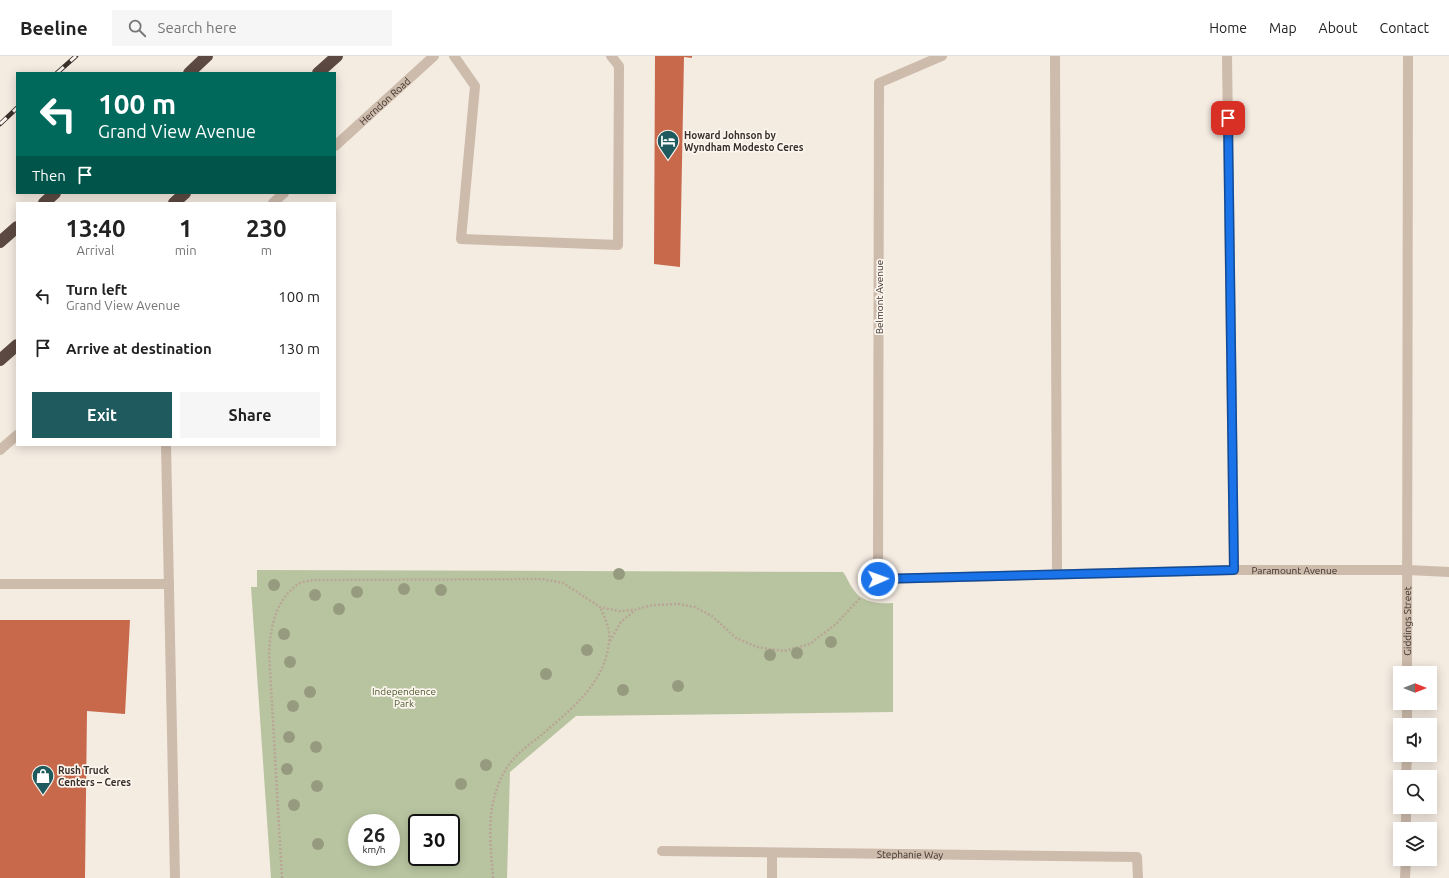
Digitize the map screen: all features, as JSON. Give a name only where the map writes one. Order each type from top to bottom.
[{"type":"highway","points":[[190,72],[207,56]]},
{"type":"highway","points":[[319,72],[337,56]]},
{"type":"highway","points":[[45,202],[54,194]]},
{"type":"highway","points":[[175,202],[184,194]]},
{"type":"highway","points":[[0,242],[16,228]]},
{"type":"highway","points":[[0,360],[16,346]]},
{"type":"street","name":"Herndon Road","points":[[336,145],[434,56]]},
{"type":"street","points":[[454,56],[475,86],[461,239],[618,245],[619,66],[611,56]]},
{"type":"street","name":"Belmont Avenue","points":[[878,579],[879,83],[942,56]]},
{"type":"street","points":[[1055,56],[1057,574]]},
{"type":"street","points":[[1226,56],[1234,570]]},
{"type":"street","name":"Giddings Street","points":[[1407,666],[1408,56]]},
{"type":"street","points":[[274,202],[283,194]]},
{"type":"street","points":[[0,450],[16,436]]},
{"type":"street","points":[[166,446],[175,878]]},
{"type":"street","name":"Paramount Avenue","points":[[878,579],[1234,570],[1449,571]]},
{"type":"street","points":[[0,584],[169,584]]},
{"type":"street","name":"Stephanie Way","points":[[662,851],[1137,857],[1138,878]]},
{"type":"street","points":[[772,853],[772,878]]},
{"type":"street","points":[[1406,866],[1406,878]]},
{"type":"path","points":[[282,878],[269,652],[271,629],[282,601],[298,584],[313,580],[542,579],[563,583],[600,607],[619,611],[634,610],[653,604],[678,604],[695,607],[712,616],[736,638],[757,647],[784,651],[810,644],[836,624],[861,597]]},
{"type":"path","points":[[600,607],[607,621],[610,641]]},
{"type":"path","points":[[493,878],[489,833],[493,799],[507,768],[522,751],[567,713],[593,686],[605,662],[610,641],[621,622],[634,610]]},
{"type":"green space","name":"Independence Park","points":[[257,570],[843,572],[857,594],[861,597],[876,603],[893,603],[893,712],[576,716],[510,772],[507,878],[271,878],[251,587],[257,587]]},
{"type":"building","name":"Howard Johnson by Wyndham Modesto Ceres","points":[[655,56],[692,56],[692,58],[684,57],[680,267],[654,264]]},
{"type":"building","name":"Rush Truck Centers – Ceres","points":[[0,620],[130,620],[125,714],[87,711],[85,878],[0,878]]},
{"type":"railway","points":[[58,72],[76,56]]},
{"type":"railway","points":[[0,124],[16,109]]},
{"type":"place","name":"Howard Johnson by Wyndham Modesto Ceres","points":[[668,160]]},
{"type":"place","name":"Rush Truck Centers – Ceres","points":[[43,796]]},
{"type":"route","points":[[878,579],[1234,570],[1228,118]]}]
